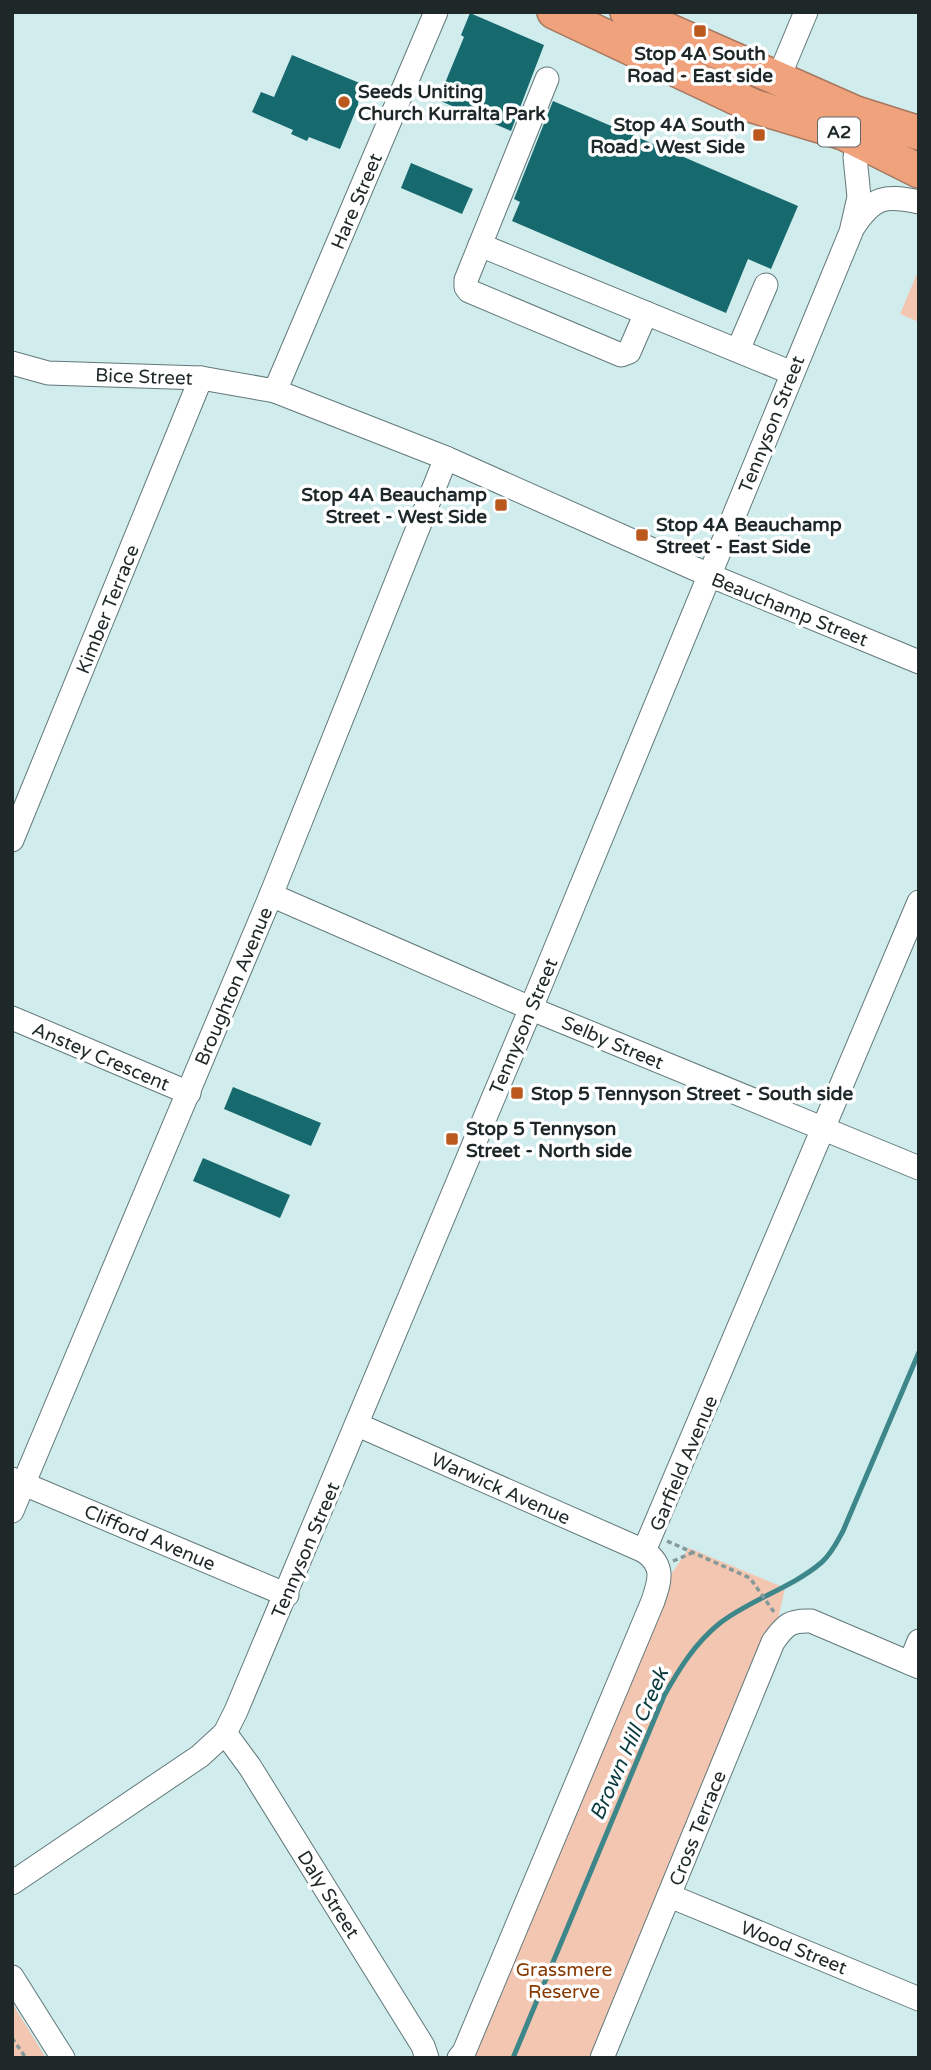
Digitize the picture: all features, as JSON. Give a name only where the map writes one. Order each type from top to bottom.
[{"type":"highway","name":"A2","points":[[554,12],[753,106],[843,133],[919,171]]},
{"type":"highway","name":"A2","points":[[626,12],[856,113],[919,133]]},
{"type":"highway","points":[[753,106],[919,191]]},
{"type":"street","name":"Hare Street","points":[[275,391],[436,12]]},
{"type":"street","points":[[778,79],[806,12]]},
{"type":"street","points":[[547,79],[466,280],[469,291],[621,355],[629,352],[646,313]]},
{"type":"street","name":"Tennyson Street","points":[[12,1883],[200,1756],[225,1733],[236,1712],[358,1425],[851,232],[859,197],[855,157]]},
{"type":"street","name":"Tennyson Street","points":[[851,232],[866,209],[879,202],[893,197],[919,202]]},
{"type":"street","points":[[480,245],[792,373]]},
{"type":"street","points":[[738,350],[766,285]]},
{"type":"street","name":"Bice Street","points":[[12,363],[48,373],[201,378],[275,391]]},
{"type":"street","name":"Kimber Terrace","points":[[12,840],[201,378]]},
{"type":"street","name":"Beauchamp Street","points":[[275,391],[446,458],[709,575],[919,662]]},
{"type":"street","name":"Broughton Avenue","points":[[12,1511],[18,1481],[189,1093],[446,458]]},
{"type":"street","name":"Selby Street","points":[[271,895],[531,1008],[919,1168]]},
{"type":"street","name":"Garfield Avenue","points":[[459,2058],[464,2052],[653,1601],[660,1581],[658,1567],[648,1543],[919,902]]},
{"type":"street","name":"Anstey Crescent","points":[[12,1018],[189,1093]]},
{"type":"street","name":"Warwick Avenue","points":[[358,1425],[648,1543]]},
{"type":"street","name":"Clifford Avenue","points":[[18,1481],[287,1595]]},
{"type":"street","name":"Cross Terrace","points":[[602,2058],[773,1642],[784,1627],[797,1621],[811,1621],[914,1665]]},
{"type":"street","points":[[914,1665],[919,1641]]},
{"type":"street","name":"Daly Street","points":[[225,1733],[258,1779],[423,2046],[427,2058]]},
{"type":"street","name":"Wood Street","points":[[670,1896],[919,1999]]},
{"type":"street","points":[[12,1977],[63,2058]]},
{"type":"path","points":[[648,1543],[692,1552],[750,1578],[769,1606]]},
{"type":"path","points":[[668,1563],[692,1552]]},
{"type":"path","points":[[12,2038],[26,2058]]},
{"type":"green space","points":[[919,269],[919,322],[900,314]]},
{"type":"green space","name":"Grassmere Reserve","points":[[689,1548],[785,1588],[773,1642],[601,2058],[458,2058],[653,1601]]},
{"type":"green space","points":[[12,2003],[46,2058],[12,2058]]},
{"type":"building","points":[[470,13],[544,45],[511,131],[438,100],[464,37],[461,35]]},
{"type":"building","name":"Seeds Uniting Church Kurralta Park","points":[[292,55],[362,84],[358,105],[340,149],[309,137],[307,141],[291,134],[293,130],[252,112],[261,92],[274,97]]},
{"type":"building","points":[[553,101],[798,206],[771,269],[748,259],[726,313],[512,221],[520,202],[514,199]]},
{"type":"building","points":[[411,163],[473,189],[462,214],[401,188]]},
{"type":"building","points":[[233,1087],[321,1123],[311,1146],[224,1109]]},
{"type":"building","points":[[203,1158],[290,1195],[280,1218],[193,1181]]},
{"type":"waterway","name":"Brown Hill Creek","points":[[513,2058],[664,1696],[695,1648],[720,1623],[798,1579],[829,1555],[843,1531],[919,1352]]},
{"type":"place","name":"Stop 4A South Road - East side","points":[[700,31]]},
{"type":"place","name":"Seeds Uniting Church Kurralta Park","points":[[344,102]]},
{"type":"place","name":"Stop 4A South Road - West Side","points":[[759,135]]},
{"type":"place","name":"Stop 4A Beauchamp Street - West Side","points":[[501,505]]},
{"type":"place","name":"Stop 4A Beauchamp Street - East Side","points":[[642,535]]},
{"type":"place","name":"Stop 5 Tennyson Street - South side","points":[[517,1093]]},
{"type":"place","name":"Stop 5 Tennyson Street - North side","points":[[452,1139]]}]
